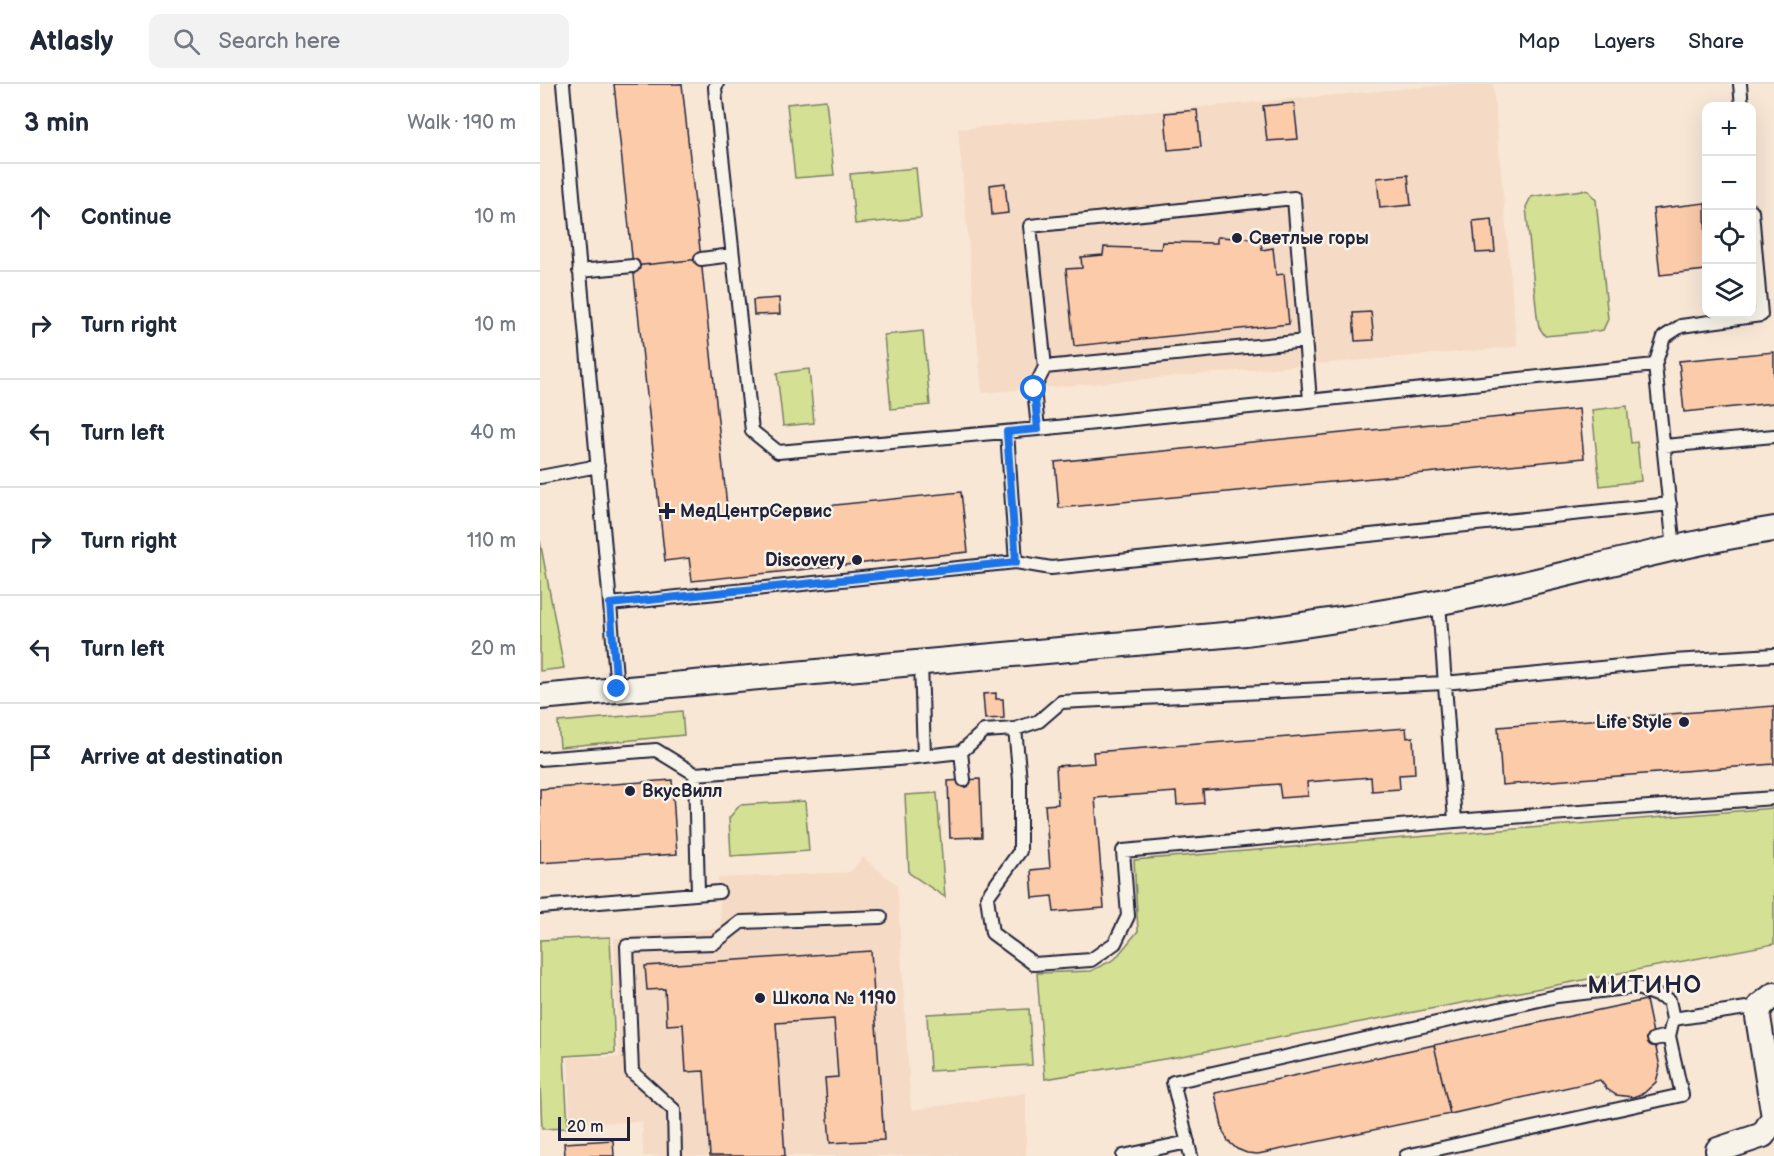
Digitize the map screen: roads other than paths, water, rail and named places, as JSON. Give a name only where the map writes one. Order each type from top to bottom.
[{"type":"street","points":[[540,697],[1246,633],[1439,603],[1674,549],[1774,529]]},
{"type":"street","points":[[1718,1153],[1762,1135],[1774,1117],[1758,1017],[1767,1001]]},
{"type":"lane","points":[[563,84],[617,689]]},
{"type":"lane","points":[[717,84],[715,87],[752,431],[778,453],[1038,429],[1655,365]]},
{"type":"lane","points":[[1740,84],[1742,102]]},
{"type":"lane","points":[[1038,429],[1034,389],[1045,367],[1030,226],[1293,198],[1310,401]]},
{"type":"lane","points":[[701,258],[732,255]]},
{"type":"lane","points":[[1674,549],[1655,365],[1664,337],[1681,326],[1761,315],[1756,257]]},
{"type":"lane","points":[[579,271],[633,266]]},
{"type":"lane","points":[[1045,367],[1306,341]]},
{"type":"lane","points":[[1007,432],[1016,562]]},
{"type":"lane","points":[[1664,446],[1774,436]]},
{"type":"lane","points":[[540,477],[598,466]]},
{"type":"lane","points":[[610,604],[1016,562],[1051,568],[1670,504]]},
{"type":"lane","points":[[1439,603],[1455,821]]},
{"type":"lane","points":[[540,759],[656,750],[695,774],[924,756],[961,752],[984,731],[1015,729],[1039,721],[1061,702],[1444,682],[1673,661],[1774,655]]},
{"type":"lane","points":[[921,663],[924,756]]},
{"type":"lane","points":[[1015,729],[1020,780],[1020,851],[987,897],[992,933],[1034,964],[1091,960],[1114,944],[1128,916],[1123,851],[1455,821],[1774,798]]},
{"type":"lane","points":[[961,752],[964,780]]},
{"type":"lane","points":[[695,774],[698,893]]},
{"type":"lane","points":[[540,907],[719,892]]},
{"type":"lane","points":[[675,1156],[674,1110],[632,1072],[627,946],[714,943],[741,922],[880,918]]},
{"type":"lane","points":[[1191,1156],[1173,1082],[1557,996],[1635,987],[1669,1000],[1673,1019],[1669,1036],[1682,1095],[1407,1156]]},
{"type":"lane","points":[[1673,1019],[1767,1001]]},
{"type":"lane","points":[[1654,1039],[1669,1036]]},
{"type":"lane","points":[[1123,1156],[1188,1142]]},
{"type":"place","name":"Светлые горы","points":[[1237,238]]},
{"type":"place","name":"МедЦентрСервис","points":[[667,511]]},
{"type":"place","name":"Discovery","points":[[857,560]]},
{"type":"place","name":"Life Style","points":[[1684,722]]},
{"type":"place","name":"ВкусВилл","points":[[630,791]]},
{"type":"place","name":"Школа № 1190","points":[[760,998]]},
{"type":"district","name":"МИТИНО","points":[[1645,985]]}]
